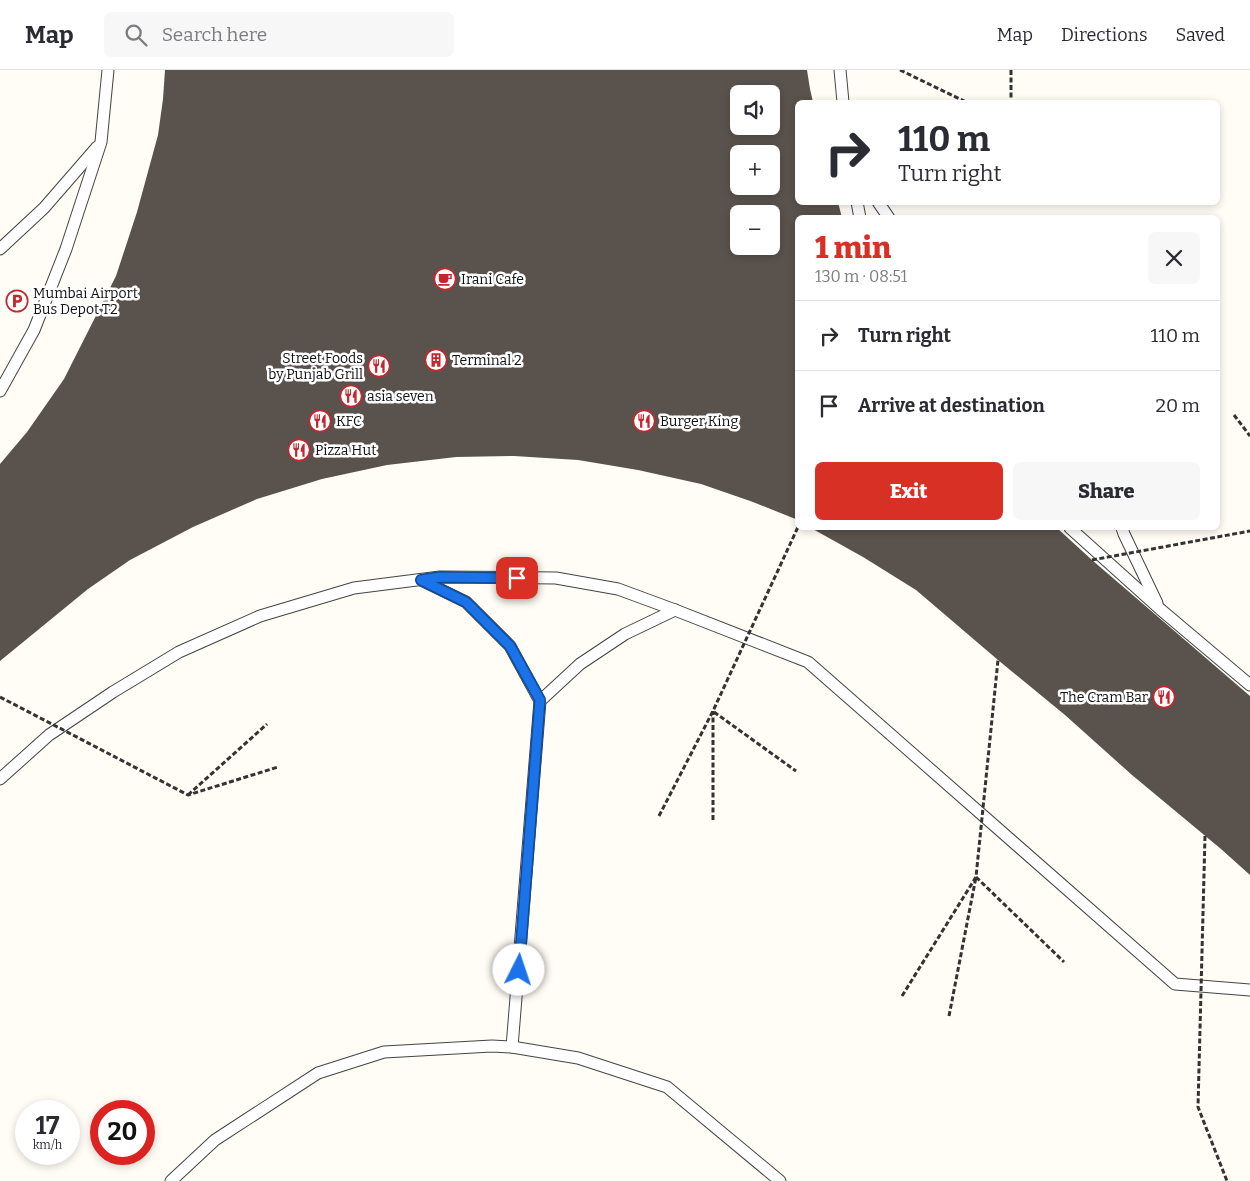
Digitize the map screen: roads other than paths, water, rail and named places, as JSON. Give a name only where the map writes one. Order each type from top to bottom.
[{"type":"lane","points":[[0,391],[34,330],[66,249],[101,142],[108,70]]},
{"type":"lane","points":[[840,70],[843,100]]},
{"type":"lane","points":[[0,249],[44,208],[101,142]]},
{"type":"lane","points":[[1072,530],[1160,609],[1250,685]]},
{"type":"lane","points":[[1123,530],[1160,609]]},
{"type":"lane","points":[[0,779],[49,735],[114,692],[179,652],[260,616],[354,588],[440,577],[556,578],[618,589],[808,662],[1175,984],[1250,990]]},
{"type":"lane","points":[[421,580],[466,602],[510,646],[540,700],[512,1047]]},
{"type":"lane","points":[[540,700],[580,664],[625,634],[675,610]]},
{"type":"lane","points":[[171,1181],[215,1140],[318,1073],[384,1052],[473,1046],[512,1047],[578,1058],[667,1086],[780,1181]]},
{"type":"place","name":"Irani Cafe","points":[[445,279]]},
{"type":"place","name":"Mumbai Airport Bus Depot T2","points":[[17,301]]},
{"type":"place","name":"Terminal 2","points":[[436,360]]},
{"type":"place","name":"Street Foods by Punjab Grill","points":[[379,366]]},
{"type":"place","name":"asia seven","points":[[351,396]]},
{"type":"place","name":"KFC","points":[[320,421]]},
{"type":"place","name":"Burger King","points":[[644,421]]},
{"type":"place","name":"Pizza Hut","points":[[299,450]]},
{"type":"place","name":"The Cram Bar","points":[[1164,697]]}]
